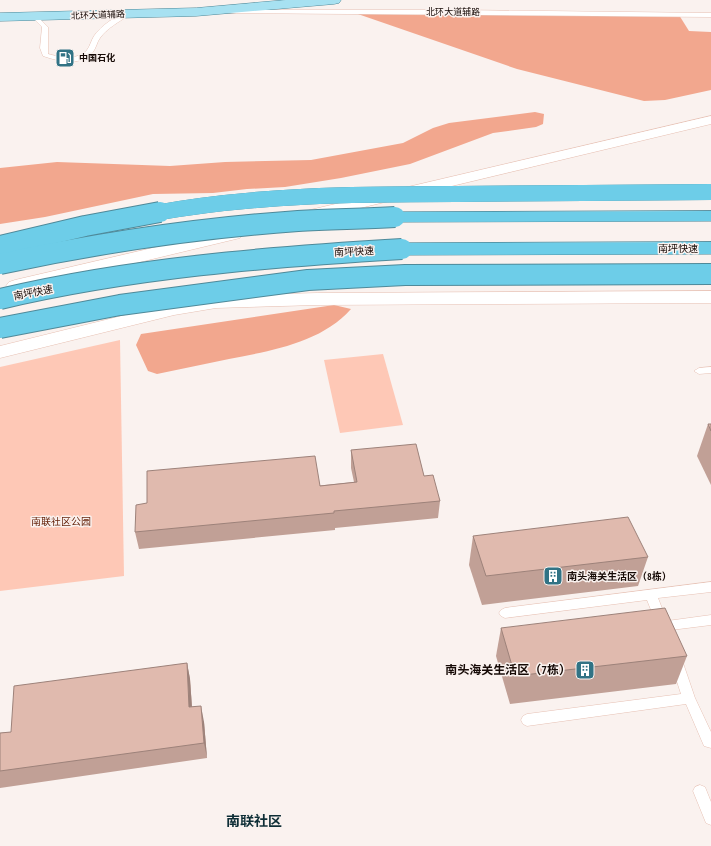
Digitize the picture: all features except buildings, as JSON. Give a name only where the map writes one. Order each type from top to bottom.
[{"type":"highway","points":[[0,246],[85,226],[162,212],[220,203],[296,197],[424,194],[711,192]]},
{"type":"highway","points":[[0,264],[98,246],[186,233],[298,221],[395,217],[711,216]]},
{"type":"highway","name":"南坪快速","points":[[0,299],[100,280],[187,266],[302,254],[402,249],[711,248]]},
{"type":"highway","points":[[0,328],[120,305],[308,280],[405,275],[711,274]]},
{"type":"main road","name":"北环大道辅路","points":[[0,17],[196,12],[334,0]]},
{"type":"street","points":[[0,289],[711,120]]},
{"type":"street","points":[[0,352],[174,309],[216,302],[318,299],[711,297]]},
{"type":"lane","name":"北环大道辅路","points":[[196,12],[456,12],[711,15]]},
{"type":"lane","points":[[34,16],[45,27],[43,48],[45,55],[60,59],[70,59],[85,56],[91,50],[96,38],[108,25],[126,14]]},
{"type":"lane","points":[[700,372],[711,370]]},
{"type":"lane","points":[[505,612],[711,587]]},
{"type":"lane","points":[[651,594],[690,698],[709,742],[711,742]]},
{"type":"lane","points":[[663,626],[711,620]]},
{"type":"lane","points":[[527,720],[690,698]]},
{"type":"lane","points":[[700,791],[711,818]]},
{"type":"green space","name":"南联社区公园","points":[[120,340],[124,576],[0,591],[0,367]]},
{"type":"green space","points":[[383,354],[403,425],[340,433],[324,360]]},
{"type":"shaded area","points":[[352,12],[679,15],[689,31],[711,32],[711,90],[665,100],[644,101],[517,69]]},
{"type":"shaded area","points":[[535,112],[544,114],[543,124],[536,127],[493,133],[410,164],[341,178],[285,187],[213,193],[153,194],[45,217],[0,224],[0,168],[57,162],[170,166],[225,162],[311,160],[403,143],[433,128],[449,123]]},
{"type":"shaded area","points":[[334,305],[351,309],[339,321],[310,338],[261,353],[157,374],[148,371],[136,345],[141,334]]},
{"type":"place","name":"中国石化","points":[[65,58]]},
{"type":"place","name":"南头海关生活区（8栋）","points":[[553,576]]},
{"type":"place","name":"南头海关生活区（7栋）","points":[[585,670]]},
{"type":"district","name":"南联社区","points":[[254,821]]}]
